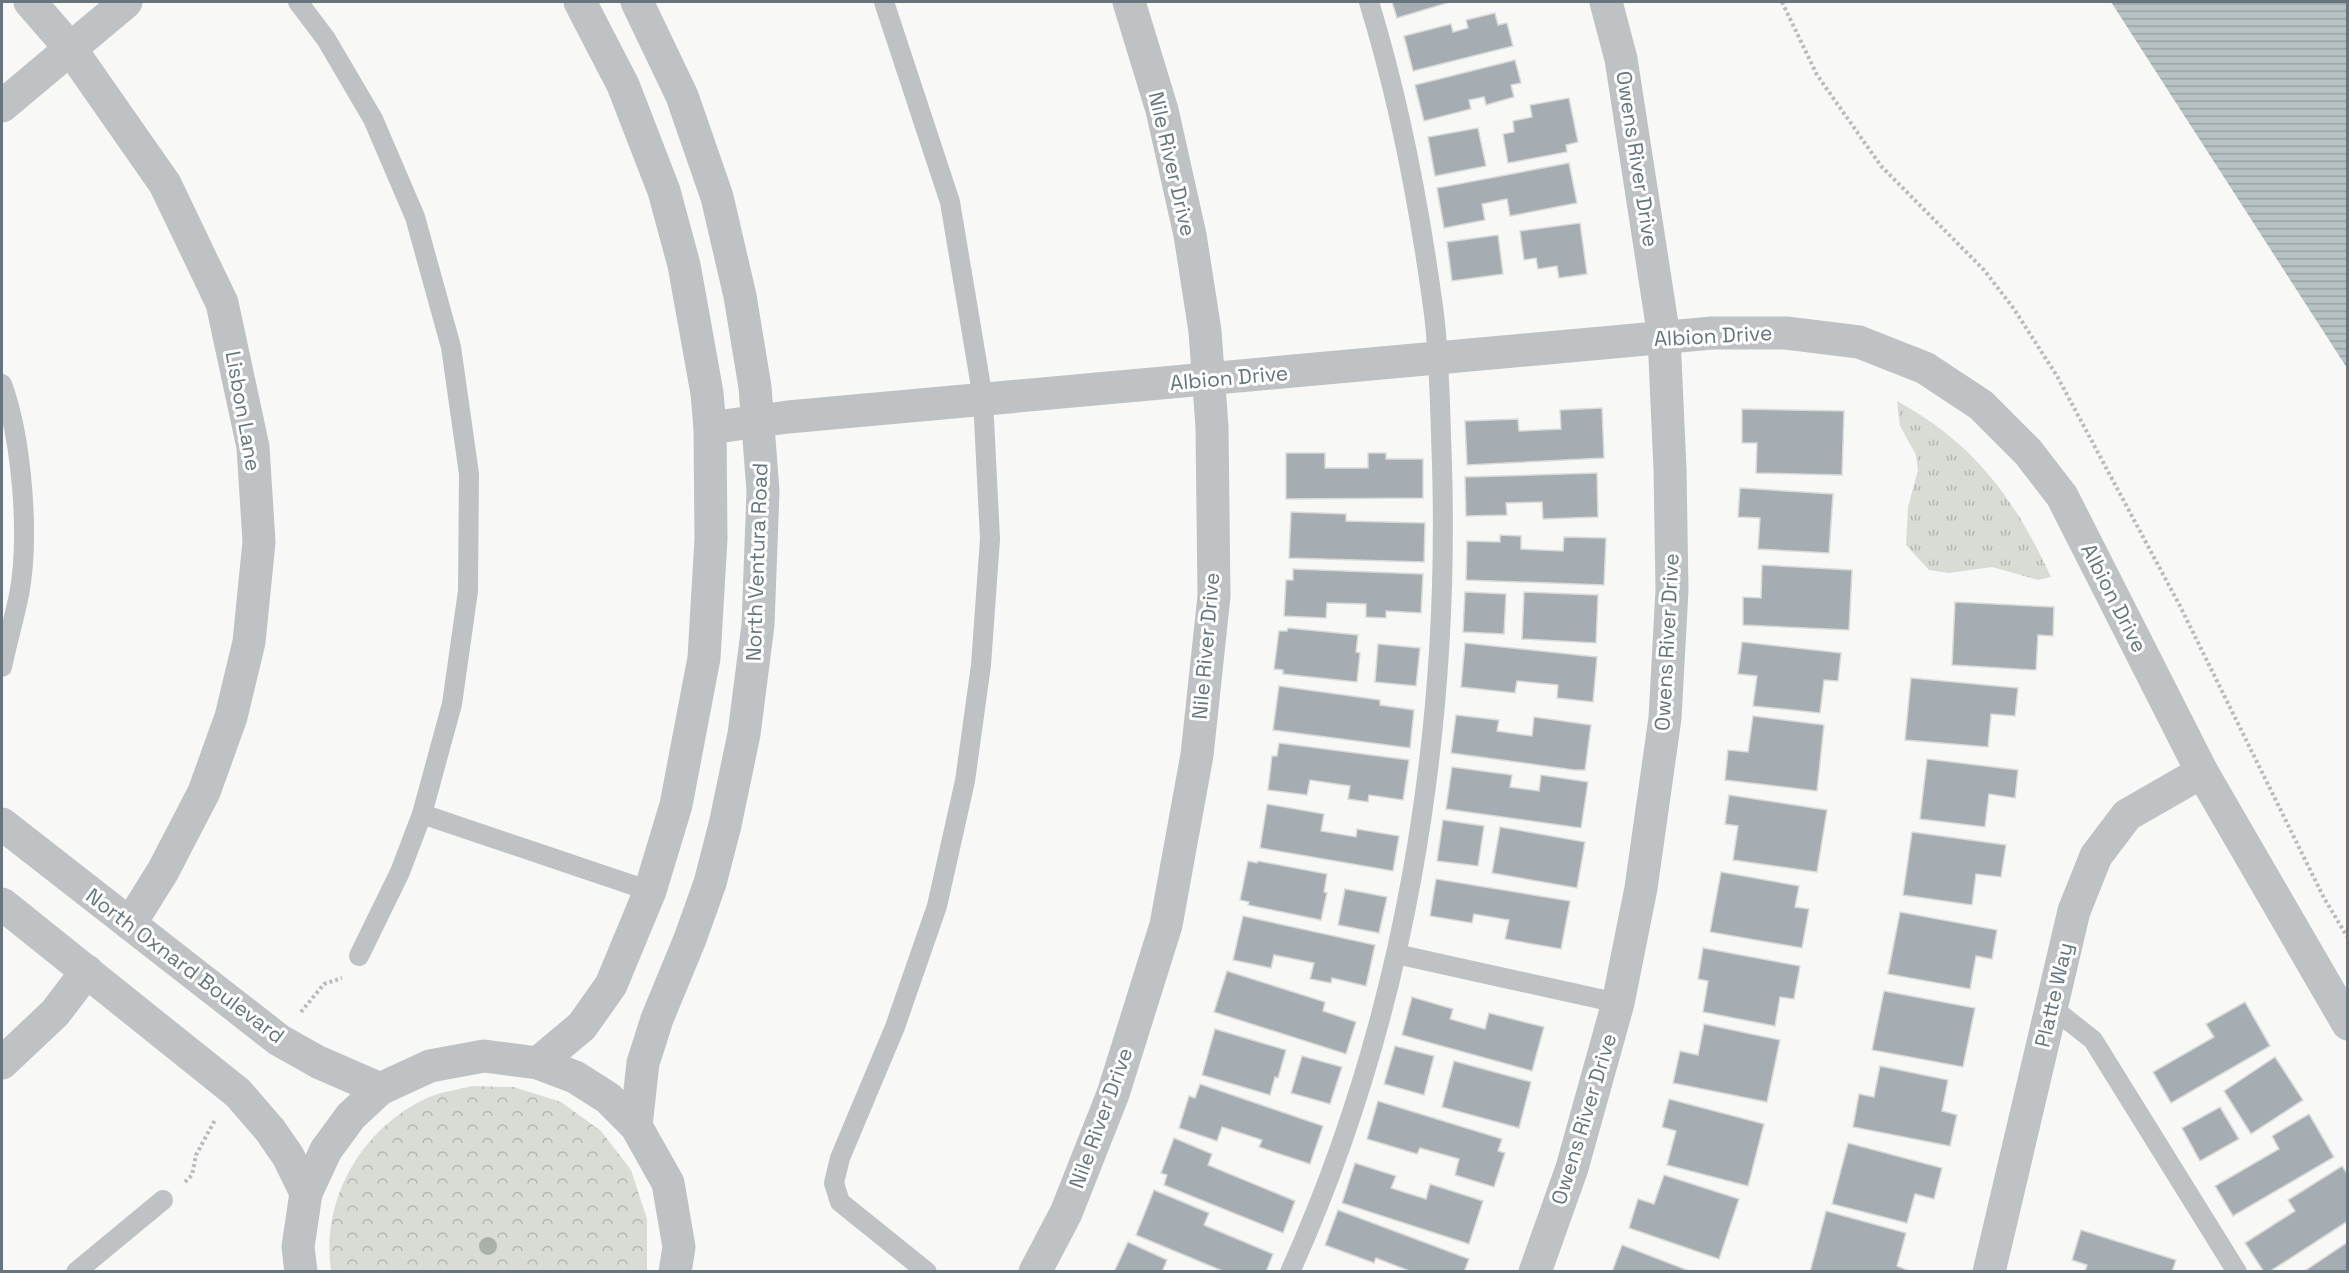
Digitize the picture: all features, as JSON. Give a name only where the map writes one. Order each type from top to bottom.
[{"type":"street","name":"Lisbon Lane","points":[[30,2],[70,48],[165,184],[222,303],[253,447],[259,542],[249,642],[231,717],[204,792],[164,871],[130,924]]},
{"type":"street","points":[[2,106],[126,2]]},
{"type":"street","points":[[538,1063],[582,1026],[611,985],[650,891],[676,805],[704,658],[711,539],[710,428],[707,393],[684,265],[664,191],[623,85],[580,2]]},
{"type":"street","name":"North Ventura Road","points":[[636,1126],[643,1063],[657,1019],[710,883],[744,734],[759,625],[763,491],[759,422],[740,296],[717,197],[682,96],[637,2]]},
{"type":"street","name":"Nile River Drive","points":[[1035,1272],[1066,1213],[1113,1094],[1166,925],[1197,755],[1214,596],[1212,427],[1205,332],[1190,235],[1162,110],[1129,2]]},
{"type":"street","name":"Owens River Drive","points":[[1535,1272],[1572,1168],[1618,1003],[1641,888],[1665,718],[1672,590],[1671,469],[1664,337],[1621,59],[1606,2]]},
{"type":"street","name":"Albion Drive","points":[[710,428],[984,399],[1712,333],[1786,333],[1859,342],[1925,368],[1981,405],[2028,452],[2062,496],[2202,772],[2348,1024]]},
{"type":"street","name":"Platte Way","points":[[1989,1272],[2074,910],[2096,856],[2127,815],[2202,772]]},
{"type":"street","name":"North Oxnard Boulevard","points":[[2,824],[279,1040],[318,1062],[380,1089]]},
{"type":"street","points":[[2,904],[238,1093],[270,1130],[288,1156],[306,1193]]},
{"type":"street","points":[[2,1063],[55,1013],[87,971]]},
{"type":"street","points":[[302,1272],[298,1247],[306,1193],[326,1150],[351,1116],[380,1089],[430,1066],[484,1056],[538,1063],[575,1077],[608,1098],[636,1126],[668,1183],[679,1247],[675,1272]]},
{"type":"lane","points":[[297,2],[326,39],[373,119],[415,216],[451,347],[469,474],[468,591],[452,704],[422,814],[400,872],[359,956]]},
{"type":"lane","points":[[884,2],[950,202],[984,399],[990,539],[981,665],[965,781],[937,906],[895,1027],[840,1158],[834,1183],[840,1202],[927,1272]]},
{"type":"lane","points":[[1290,1272],[1307,1234],[1357,1101],[1396,954],[1416,855],[1438,682],[1444,531],[1438,359],[1434,316],[1412,174],[1383,47],[1369,2]]},
{"type":"lane","points":[[2,384],[19,464],[25,528],[20,593],[2,667]]},
{"type":"lane","points":[[422,814],[650,891]]},
{"type":"lane","points":[[1396,954],[1618,1003]]},
{"type":"lane","points":[[2050,1006],[2093,1040],[2237,1272]]},
{"type":"lane","points":[[76,1272],[164,1200]]},
{"type":"path","points":[[298,1016],[324,984],[340,979],[359,956]]},
{"type":"path","points":[[164,1200],[192,1175],[196,1155],[215,1119]]},
{"type":"green space","points":[[1897,401],[1948,435],[1989,475],[2023,522],[2051,577],[2038,580],[1992,567],[1949,573],[1929,570],[1906,545],[1908,507],[1918,470],[1916,455],[1900,426]]},
{"type":"green space","points":[[472,1086],[514,1087],[561,1102],[601,1131],[631,1170],[647,1219],[647,1271],[331,1271],[332,1218],[350,1169],[365,1147],[404,1111],[432,1096]]},
{"type":"shaded area","points":[[2111,2],[2347,2],[2347,368]]},
{"type":"building","points":[[1392,2],[1446,2],[1447,3],[1397,18]]},
{"type":"building","points":[[1495,13],[1498,25],[1507,23],[1513,46],[1413,71],[1404,36],[1451,24],[1453,32],[1468,28],[1466,20]]},
{"type":"building","points":[[1515,60],[1521,83],[1511,85],[1514,97],[1486,105],[1484,97],[1469,100],[1471,109],[1424,121],[1415,85]]},
{"type":"building","points":[[1569,98],[1578,142],[1566,145],[1567,152],[1508,163],[1503,134],[1514,132],[1513,121],[1532,117],[1530,105]]},
{"type":"building","points":[[1478,128],[1486,166],[1435,176],[1428,137]]},
{"type":"building","points":[[1569,163],[1577,203],[1510,216],[1507,199],[1482,204],[1485,220],[1444,228],[1437,188]]},
{"type":"building","points":[[1580,223],[1587,274],[1559,278],[1557,266],[1538,269],[1536,258],[1524,260],[1520,231]]},
{"type":"building","points":[[1498,235],[1503,274],[1452,281],[1447,242]]},
{"type":"building","points":[[1602,408],[1604,458],[1467,465],[1465,421],[1518,419],[1519,431],[1561,429],[1560,410]]},
{"type":"building","points":[[1742,409],[1844,411],[1842,475],[1756,473],[1757,443],[1742,443]]},
{"type":"building","points":[[1286,453],[1325,453],[1325,468],[1368,468],[1368,453],[1386,453],[1386,459],[1423,459],[1423,498],[1286,499]]},
{"type":"building","points":[[1597,473],[1598,517],[1543,519],[1542,502],[1506,503],[1507,515],[1466,516],[1465,477]]},
{"type":"building","points":[[1740,488],[1833,494],[1829,553],[1758,549],[1760,518],[1738,517]]},
{"type":"building","points":[[1291,512],[1346,514],[1346,521],[1425,523],[1424,562],[1289,558]]},
{"type":"building","points":[[1500,535],[1521,536],[1521,549],[1563,551],[1564,537],[1606,538],[1604,585],[1466,580],[1467,541],[1500,542]]},
{"type":"building","points":[[1762,565],[1852,570],[1849,630],[1743,625],[1743,597],[1761,598]]},
{"type":"building","points":[[1293,569],[1423,574],[1421,613],[1386,611],[1386,618],[1366,617],[1366,604],[1327,603],[1326,618],[1284,616],[1286,580],[1293,580]]},
{"type":"building","points":[[1465,592],[1506,594],[1504,634],[1463,632]]},
{"type":"building","points":[[1524,592],[1598,595],[1596,643],[1522,639]]},
{"type":"building","points":[[1955,602],[2054,607],[2053,636],[2038,635],[2036,670],[1952,665]]},
{"type":"building","points":[[1288,628],[1358,635],[1356,652],[1360,653],[1357,682],[1283,674],[1283,670],[1274,669],[1279,631],[1287,631]]},
{"type":"building","points":[[1742,642],[1841,653],[1838,681],[1824,680],[1820,713],[1753,706],[1757,676],[1738,674]]},
{"type":"building","points":[[1465,643],[1597,657],[1593,702],[1557,698],[1558,685],[1517,681],[1515,693],[1461,687]]},
{"type":"building","points":[[1378,644],[1420,648],[1416,686],[1375,682]]},
{"type":"building","points":[[1911,678],[2018,688],[2015,716],[1991,714],[1988,747],[1905,740]]},
{"type":"building","points":[[1279,686],[1380,700],[1380,705],[1414,710],[1410,748],[1273,730]]},
{"type":"building","points":[[1456,715],[1499,720],[1497,731],[1532,736],[1534,717],[1591,725],[1585,770],[1451,753]]},
{"type":"building","points":[[1753,716],[1824,725],[1817,791],[1725,780],[1728,750],[1748,752]]},
{"type":"building","points":[[1279,743],[1409,760],[1403,800],[1369,795],[1368,802],[1348,799],[1350,786],[1310,780],[1307,795],[1268,790],[1272,756],[1277,756]]},
{"type":"building","points":[[1927,759],[2018,770],[2015,798],[1989,794],[1985,827],[1920,819]]},
{"type":"building","points":[[1452,767],[1512,775],[1510,787],[1539,791],[1541,775],[1588,782],[1581,828],[1446,809]]},
{"type":"building","points":[[1729,795],[1827,810],[1817,872],[1733,860],[1738,826],[1725,824]]},
{"type":"building","points":[[1267,804],[1324,814],[1321,831],[1356,837],[1357,829],[1399,836],[1393,871],[1260,848]]},
{"type":"building","points":[[1443,820],[1484,826],[1478,866],[1437,861]]},
{"type":"building","points":[[1500,827],[1585,842],[1577,888],[1492,873]]},
{"type":"building","points":[[1912,832],[2006,845],[2001,877],[1976,874],[1972,905],[1903,895]]},
{"type":"building","points":[[1248,861],[1327,874],[1324,892],[1327,893],[1321,920],[1248,905],[1249,902],[1240,900]]},
{"type":"building","points":[[1721,872],[1799,886],[1795,907],[1809,909],[1802,948],[1710,932]]},
{"type":"building","points":[[1436,879],[1570,901],[1561,949],[1505,939],[1509,920],[1474,914],[1472,923],[1430,916]]},
{"type":"building","points":[[1345,889],[1387,897],[1379,933],[1338,925]]},
{"type":"building","points":[[1900,912],[1997,930],[1992,959],[1976,956],[1970,989],[1888,974]]},
{"type":"building","points":[[1243,916],[1375,945],[1366,986],[1332,978],[1331,983],[1310,979],[1314,963],[1274,955],[1271,968],[1233,960]]},
{"type":"building","points":[[1703,948],[1800,966],[1794,999],[1780,997],[1775,1026],[1703,1012],[1708,981],[1698,979]]},
{"type":"building","points":[[1227,971],[1325,1002],[1323,1011],[1356,1022],[1346,1054],[1214,1012]]},
{"type":"building","points":[[1884,991],[1975,1008],[1963,1067],[1872,1050]]},
{"type":"building","points":[[1412,997],[1453,1009],[1450,1019],[1485,1029],[1489,1013],[1544,1027],[1532,1071],[1402,1035]]},
{"type":"building","points":[[2245,1002],[2270,1046],[2171,1103],[2153,1072],[2214,1037],[2206,1024]]},
{"type":"building","points":[[1704,1024],[1780,1040],[1767,1102],[1673,1083],[1680,1051],[1698,1055]]},
{"type":"building","points":[[1215,1029],[1286,1050],[1278,1078],[1275,1077],[1270,1095],[1202,1075]]},
{"type":"building","points":[[1395,1046],[1434,1056],[1424,1095],[1384,1084]]},
{"type":"building","points":[[1302,1056],[1342,1067],[1330,1104],[1291,1093]]},
{"type":"building","points":[[2275,1057],[2303,1100],[2251,1134],[2224,1091]]},
{"type":"building","points":[[1454,1061],[1531,1082],[1519,1128],[1442,1107]]},
{"type":"building","points":[[1880,1066],[1948,1080],[1942,1111],[1957,1115],[1950,1146],[1853,1127],[1859,1094],[1874,1097]]},
{"type":"building","points":[[1200,1084],[1323,1126],[1310,1164],[1259,1147],[1262,1140],[1222,1127],[1217,1141],[1179,1128],[1189,1096],[1195,1098]]},
{"type":"building","points":[[1669,1099],[1764,1124],[1748,1186],[1667,1165],[1676,1131],[1662,1127]]},
{"type":"building","points":[[1378,1101],[1502,1139],[1498,1151],[1505,1153],[1494,1187],[1455,1175],[1459,1159],[1420,1148],[1417,1154],[1367,1139]]},
{"type":"building","points":[[2220,1107],[2239,1139],[2200,1161],[2182,1128]]},
{"type":"building","points":[[2309,1114],[2334,1157],[2233,1216],[2215,1186],[2279,1149],[2272,1136]]},
{"type":"building","points":[[1174,1138],[1212,1154],[1208,1165],[1295,1201],[1283,1233],[1164,1185],[1167,1175],[1161,1173]]},
{"type":"building","points":[[1848,1143],[1942,1168],[1934,1199],[1915,1194],[1907,1223],[1832,1204]]},
{"type":"building","points":[[1355,1163],[1396,1176],[1391,1188],[1426,1199],[1430,1184],[1483,1201],[1469,1244],[1342,1203]]},
{"type":"building","points":[[2342,1166],[2348,1175],[2348,1221],[2269,1272],[2264,1272],[2245,1243],[2295,1211],[2288,1200]]},
{"type":"building","points":[[1664,1175],[1739,1199],[1719,1259],[1629,1228],[1638,1199],[1654,1204]]},
{"type":"building","points":[[1154,1190],[1209,1213],[1204,1225],[1273,1254],[1266,1272],[1225,1272],[1136,1235]]},
{"type":"building","points":[[1338,1210],[1469,1259],[1464,1272],[1412,1272],[1376,1258],[1374,1263],[1325,1245]]},
{"type":"building","points":[[1826,1211],[1906,1233],[1897,1266],[1912,1272],[1810,1272]]},
{"type":"building","points":[[2081,1230],[2176,1260],[2172,1272],[2085,1272],[2087,1265],[2072,1260]]},
{"type":"building","points":[[1128,1242],[1167,1260],[1162,1272],[1114,1272]]},
{"type":"building","points":[[2348,1242],[2348,1272],[2303,1272]]},
{"type":"building","points":[[1622,1245],[1692,1272],[1612,1272]]}]
